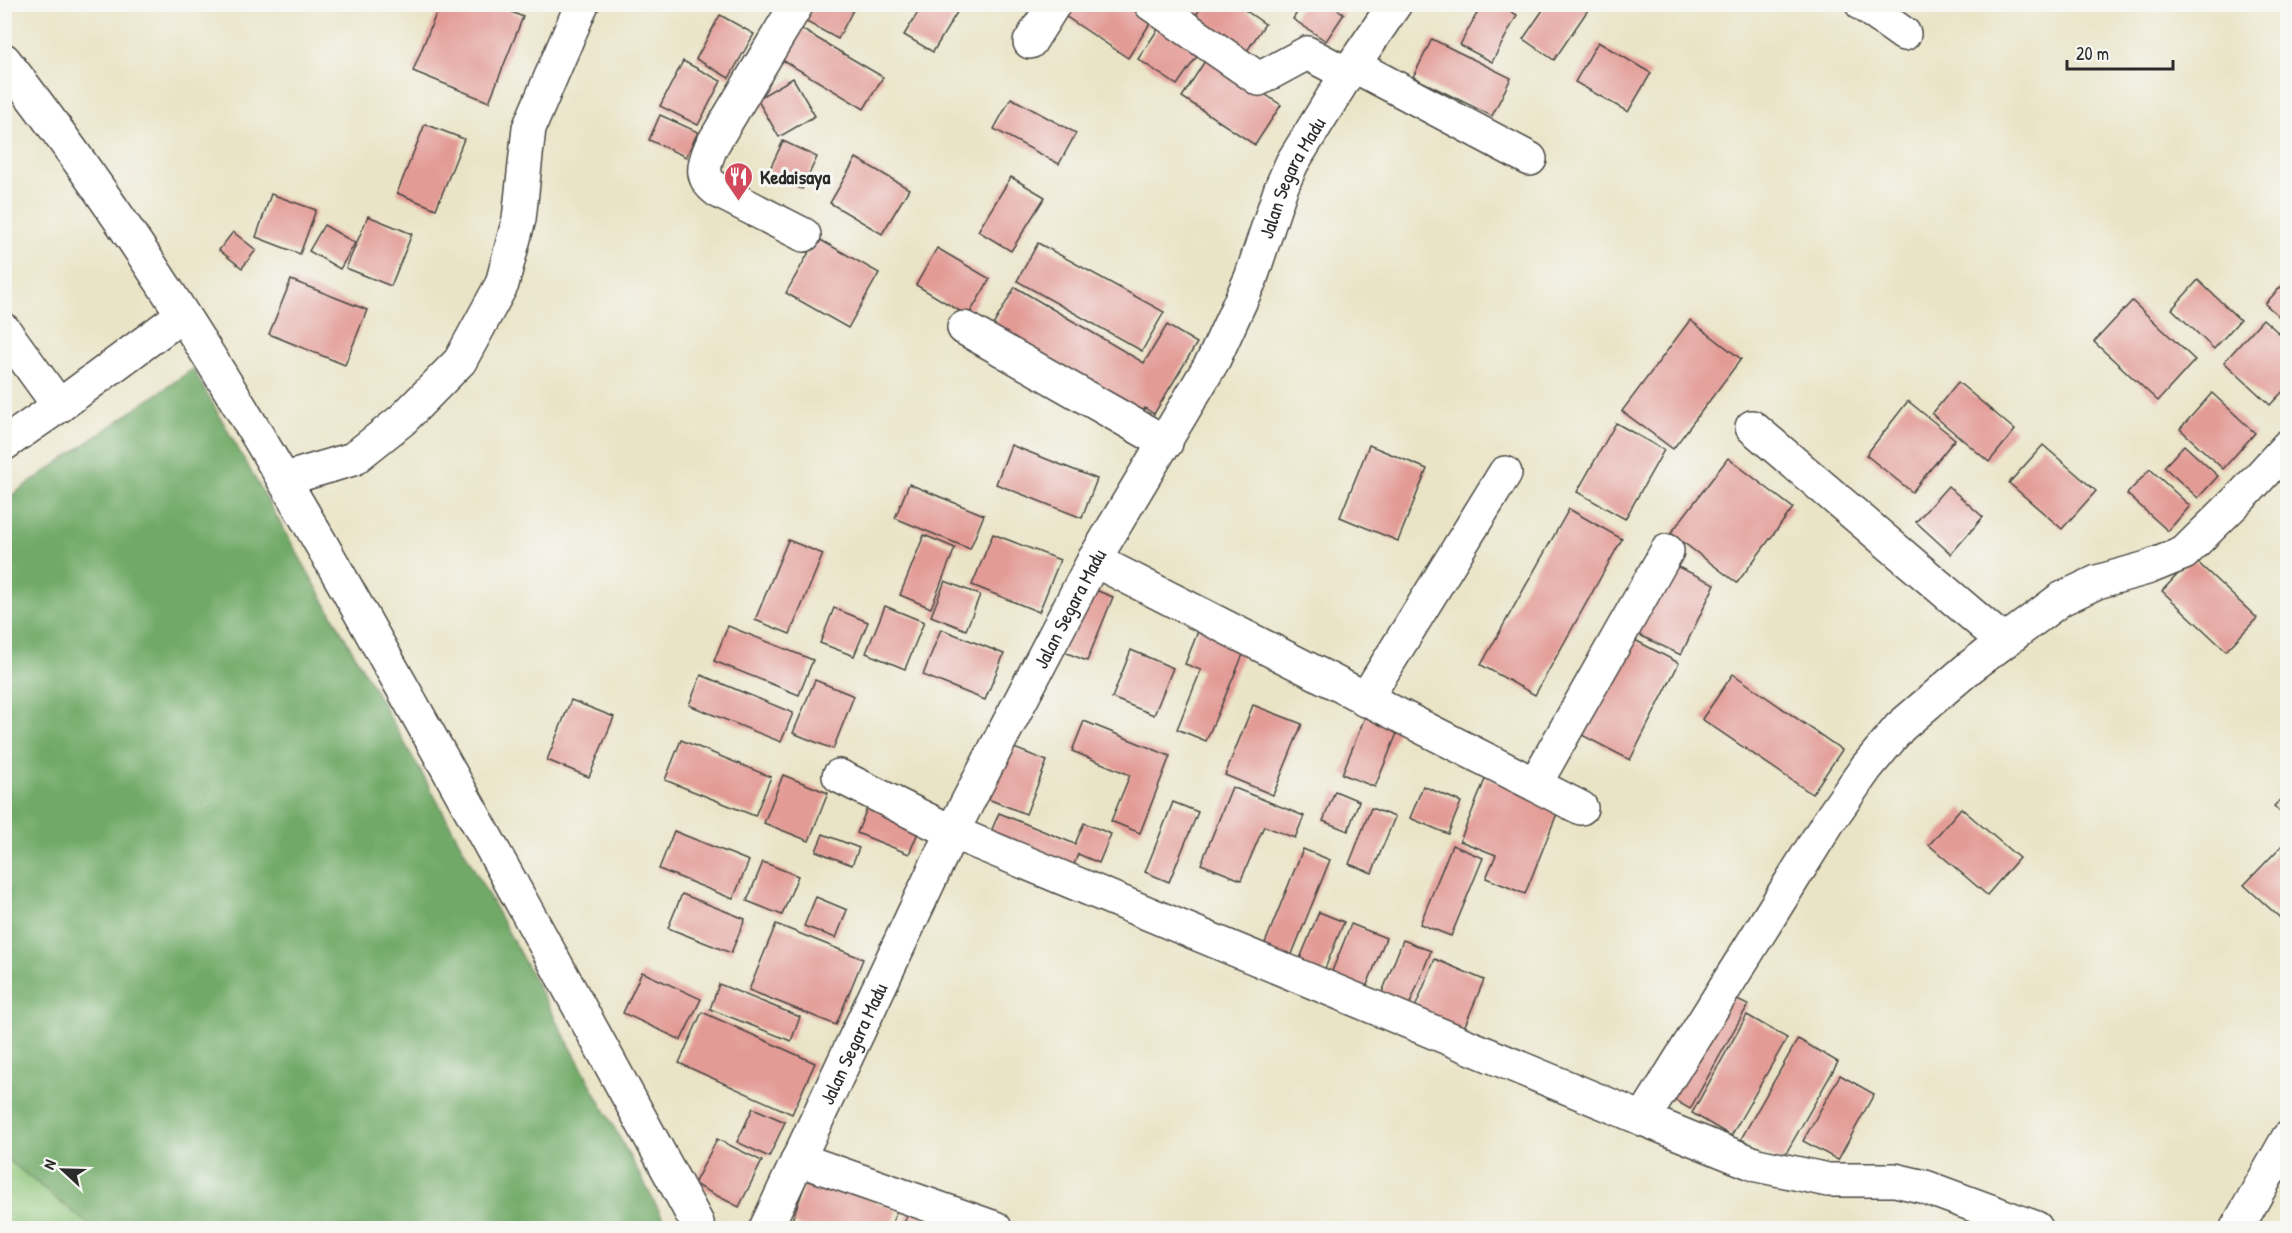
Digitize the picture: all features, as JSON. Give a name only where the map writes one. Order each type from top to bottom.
[{"type":"street","points":[[285,479],[353,459],[402,420],[460,361],[502,284],[519,219],[529,128],[582,4]]},
{"type":"street","points":[[797,4],[711,147],[704,162],[704,171],[709,185],[718,191],[804,236]]},
{"type":"street","points":[[1030,42],[1054,4]]},
{"type":"street","points":[[1151,4],[1259,79],[1306,53],[1350,69],[1530,159]]},
{"type":"street","name":"Jalan Segara Madu","points":[[766,1228],[952,832],[1094,560],[1166,443],[1227,334],[1251,278],[1281,188],[1292,163],[1350,69],[1395,4]]},
{"type":"street","points":[[1862,4],[1904,34]]},
{"type":"street","points":[[4,60],[70,144],[182,315],[285,479],[529,914],[698,1228]]},
{"type":"street","points":[[4,444],[182,315]]},
{"type":"street","points":[[964,328],[1166,443]]},
{"type":"street","points":[[4,330],[59,406]]},
{"type":"street","points":[[1752,427],[2003,641]]},
{"type":"street","points":[[1643,1119],[1828,821],[1866,768],[1924,704],[2003,641],[2078,589],[2147,568],[2184,552],[2239,500],[2288,446]]},
{"type":"street","points":[[1365,700],[1505,473]]},
{"type":"street","points":[[1535,784],[1667,551]]},
{"type":"street","points":[[1094,560],[1581,808]]},
{"type":"street","points":[[839,776],[952,832],[1757,1165],[1828,1180],[1895,1180],[1925,1187],[2036,1228]]},
{"type":"street","points":[[2236,1228],[2288,1138]]},
{"type":"street","points":[[798,1159],[995,1228]]},
{"type":"green space","points":[[193,369],[434,795],[662,1216],[666,1228],[93,1228],[5,1157],[5,500]]},
{"type":"green space","points":[[5,1157],[93,1228],[5,1228]]},
{"type":"building","points":[[440,4],[493,4],[523,17],[489,102],[413,71]]},
{"type":"building","points":[[808,4],[856,4],[838,39],[801,19]]},
{"type":"building","points":[[923,4],[962,4],[933,52],[904,35]]},
{"type":"building","points":[[1060,4],[1124,4],[1151,22],[1128,58],[1056,10]]},
{"type":"building","points":[[1203,4],[1236,4],[1265,24],[1245,54],[1193,20]]},
{"type":"building","points":[[1302,4],[1330,4],[1344,14],[1326,41],[1293,19]]},
{"type":"building","points":[[1482,4],[1498,4],[1517,15],[1492,62],[1460,45]]},
{"type":"building","points":[[1547,4],[1592,4],[1554,60],[1523,39]]},
{"type":"building","points":[[720,15],[754,34],[729,78],[696,59]]},
{"type":"building","points":[[1160,26],[1200,52],[1177,85],[1138,59]]},
{"type":"building","points":[[798,27],[883,77],[864,109],[779,58]]},
{"type":"building","points":[[1432,39],[1511,78],[1492,116],[1413,77]]},
{"type":"building","points":[[1598,42],[1651,73],[1628,112],[1575,82]]},
{"type":"building","points":[[1208,56],[1281,105],[1255,145],[1182,97]]},
{"type":"building","points":[[683,61],[721,81],[698,125],[660,106]]},
{"type":"building","points":[[793,78],[815,116],[779,137],[757,99]]},
{"type":"building","points":[[1011,98],[1076,133],[1059,164],[994,129]]},
{"type":"building","points":[[660,115],[698,132],[686,157],[649,140]]},
{"type":"building","points":[[425,124],[464,139],[436,209],[397,193]]},
{"type":"building","points":[[783,141],[817,157],[802,189],[768,173]]},
{"type":"building","points":[[856,158],[909,189],[882,234],[830,203]]},
{"type":"building","points":[[1011,177],[1045,197],[1011,251],[978,231]]},
{"type":"building","points":[[271,194],[316,210],[300,254],[256,237]]},
{"type":"building","points":[[368,216],[412,234],[391,286],[346,268]]},
{"type":"building","points":[[324,225],[355,243],[340,269],[309,251]]},
{"type":"building","points":[[233,232],[256,250],[242,268],[219,250]]},
{"type":"building","points":[[817,238],[879,273],[848,328],[786,293]]},
{"type":"building","points":[[1038,243],[1164,312],[1142,351],[1017,281]]},
{"type":"building","points":[[937,248],[990,279],[968,316],[916,285]]},
{"type":"building","points":[[2288,279],[2288,324],[2265,304]]},
{"type":"building","points":[[291,280],[367,310],[345,365],[269,334]]},
{"type":"building","points":[[2198,280],[2240,320],[2214,349],[2172,309]]},
{"type":"building","points":[[1015,287],[1144,363],[1167,325],[1197,343],[1154,414],[1145,408],[1140,416],[991,329]]},
{"type":"building","points":[[2132,301],[2195,360],[2158,401],[2094,342]]},
{"type":"building","points":[[2263,319],[2288,341],[2288,386],[2270,405],[2224,362]]},
{"type":"building","points":[[1690,320],[1741,359],[1673,449],[1622,411]]},
{"type":"building","points":[[1958,382],[2015,430],[1989,462],[1932,414]]},
{"type":"building","points":[[2212,393],[2255,433],[2223,469],[2180,429]]},
{"type":"building","points":[[1908,401],[1955,439],[1912,492],[1866,455]]},
{"type":"building","points":[[1616,423],[1664,450],[1625,519],[1577,492]]},
{"type":"building","points":[[1011,445],[1097,479],[1082,518],[996,484]]},
{"type":"building","points":[[1369,445],[1427,469],[1398,541],[1340,517]]},
{"type":"building","points":[[2043,445],[2096,491],[2062,529],[2009,483]]},
{"type":"building","points":[[2184,445],[2218,476],[2198,498],[2164,467]]},
{"type":"building","points":[[1728,458],[1793,508],[1737,583],[1671,533]]},
{"type":"building","points":[[2150,469],[2190,506],[2168,531],[2127,494]]},
{"type":"building","points":[[909,484],[984,515],[970,549],[895,518]]},
{"type":"building","points":[[1948,486],[1983,517],[1951,554],[1916,522]]},
{"type":"building","points":[[1569,509],[1622,539],[1535,695],[1481,665]]},
{"type":"building","points":[[993,534],[1060,560],[1039,612],[972,585]]},
{"type":"building","points":[[924,535],[955,548],[931,608],[900,595]]},
{"type":"building","points":[[788,540],[823,554],[790,634],[755,620]]},
{"type":"building","points":[[2193,558],[2257,618],[2226,651],[2162,591]]},
{"type":"building","points":[[1667,562],[1715,584],[1681,655],[1635,633]]},
{"type":"building","points":[[945,581],[980,595],[966,630],[931,616]]},
{"type":"building","points":[[1088,587],[1113,597],[1087,661],[1062,651]]},
{"type":"building","points":[[885,606],[924,622],[905,669],[866,653]]},
{"type":"building","points":[[834,608],[868,622],[854,656],[820,643]]},
{"type":"building","points":[[1201,624],[1248,643],[1206,741],[1177,729],[1201,670],[1185,664]]},
{"type":"building","points":[[728,626],[813,660],[799,695],[714,661]]},
{"type":"building","points":[[941,629],[1004,654],[985,700],[923,675]]},
{"type":"building","points":[[1631,638],[1679,663],[1630,760],[1580,734]]},
{"type":"building","points":[[1131,650],[1173,668],[1154,715],[1112,698]]},
{"type":"building","points":[[1733,674],[1842,750],[1812,794],[1702,719]]},
{"type":"building","points":[[701,675],[793,713],[781,742],[689,705]]},
{"type":"building","points":[[815,680],[854,696],[833,749],[793,733]]},
{"type":"building","points":[[571,700],[614,717],[589,777],[547,760]]},
{"type":"building","points":[[1253,705],[1302,724],[1273,795],[1225,775]]},
{"type":"building","points":[[1367,712],[1400,726],[1375,787],[1342,774]]},
{"type":"building","points":[[1084,721],[1170,756],[1140,833],[1111,821],[1130,775],[1072,751]]},
{"type":"building","points":[[681,740],[771,777],[755,816],[665,780]]},
{"type":"building","points":[[1009,746],[1047,761],[1026,814],[988,799]]},
{"type":"building","points":[[783,775],[828,793],[809,841],[764,823]]},
{"type":"building","points":[[1486,777],[1560,806],[1525,894],[1486,878],[1496,855],[1460,841]]},
{"type":"building","points":[[1423,786],[1461,802],[1448,834],[1410,818]]},
{"type":"building","points":[[1232,787],[1304,816],[1295,838],[1264,826],[1241,880],[1201,864]]},
{"type":"building","points":[[1335,791],[1359,801],[1348,831],[1323,821]]},
{"type":"building","points":[[2288,792],[2288,820],[2274,806]]},
{"type":"building","points":[[870,801],[922,823],[909,854],[857,833]]},
{"type":"building","points":[[1173,802],[1198,812],[1169,882],[1145,872]]},
{"type":"building","points":[[1371,808],[1395,817],[1372,873],[1349,864]]},
{"type":"building","points":[[1961,808],[2019,858],[1987,895],[1929,845]]},
{"type":"building","points":[[999,813],[1075,844],[1084,823],[1111,834],[1099,863],[1078,854],[1070,875],[987,841]]},
{"type":"building","points":[[674,831],[749,861],[733,899],[659,869]]},
{"type":"building","points":[[823,834],[859,848],[852,865],[816,851]]},
{"type":"building","points":[[2288,839],[2288,925],[2244,885]]},
{"type":"building","points":[[1452,845],[1483,858],[1451,936],[1420,924]]},
{"type":"building","points":[[1303,849],[1330,860],[1288,964],[1261,953]]},
{"type":"building","points":[[763,862],[798,876],[782,915],[747,901]]},
{"type":"building","points":[[682,894],[745,919],[731,953],[668,928]]},
{"type":"building","points":[[816,897],[847,910],[836,938],[804,926]]},
{"type":"building","points":[[1319,912],[1344,922],[1322,976],[1297,966]]},
{"type":"building","points":[[776,924],[863,959],[836,1025],[749,990]]},
{"type":"building","points":[[1351,924],[1386,938],[1365,990],[1330,976]]},
{"type":"building","points":[[1403,940],[1431,951],[1409,1006],[1381,995]]},
{"type":"building","points":[[1435,959],[1484,980],[1461,1035],[1412,1015]]},
{"type":"building","points":[[642,972],[701,999],[681,1040],[623,1013]]},
{"type":"building","points":[[719,984],[800,1017],[791,1041],[710,1009]]},
{"type":"building","points":[[1726,995],[1748,1005],[1690,1109],[1664,1094]]},
{"type":"building","points":[[702,1012],[815,1063],[792,1114],[679,1063]]},
{"type":"building","points":[[1747,1015],[1787,1038],[1731,1136],[1692,1113]]},
{"type":"building","points":[[1798,1039],[1838,1062],[1781,1162],[1741,1139]]},
{"type":"building","points":[[1840,1075],[1874,1094],[1838,1160],[1803,1141]]},
{"type":"building","points":[[753,1108],[785,1122],[769,1157],[737,1142]]},
{"type":"building","points":[[717,1139],[762,1161],[739,1207],[694,1184]]},
{"type":"building","points":[[808,1176],[897,1210],[890,1228],[806,1228],[791,1223]]},
{"type":"building","points":[[912,1204],[971,1228],[902,1228]]},
{"type":"place","name":"Kedaisaya","points":[[739,202]]}]
